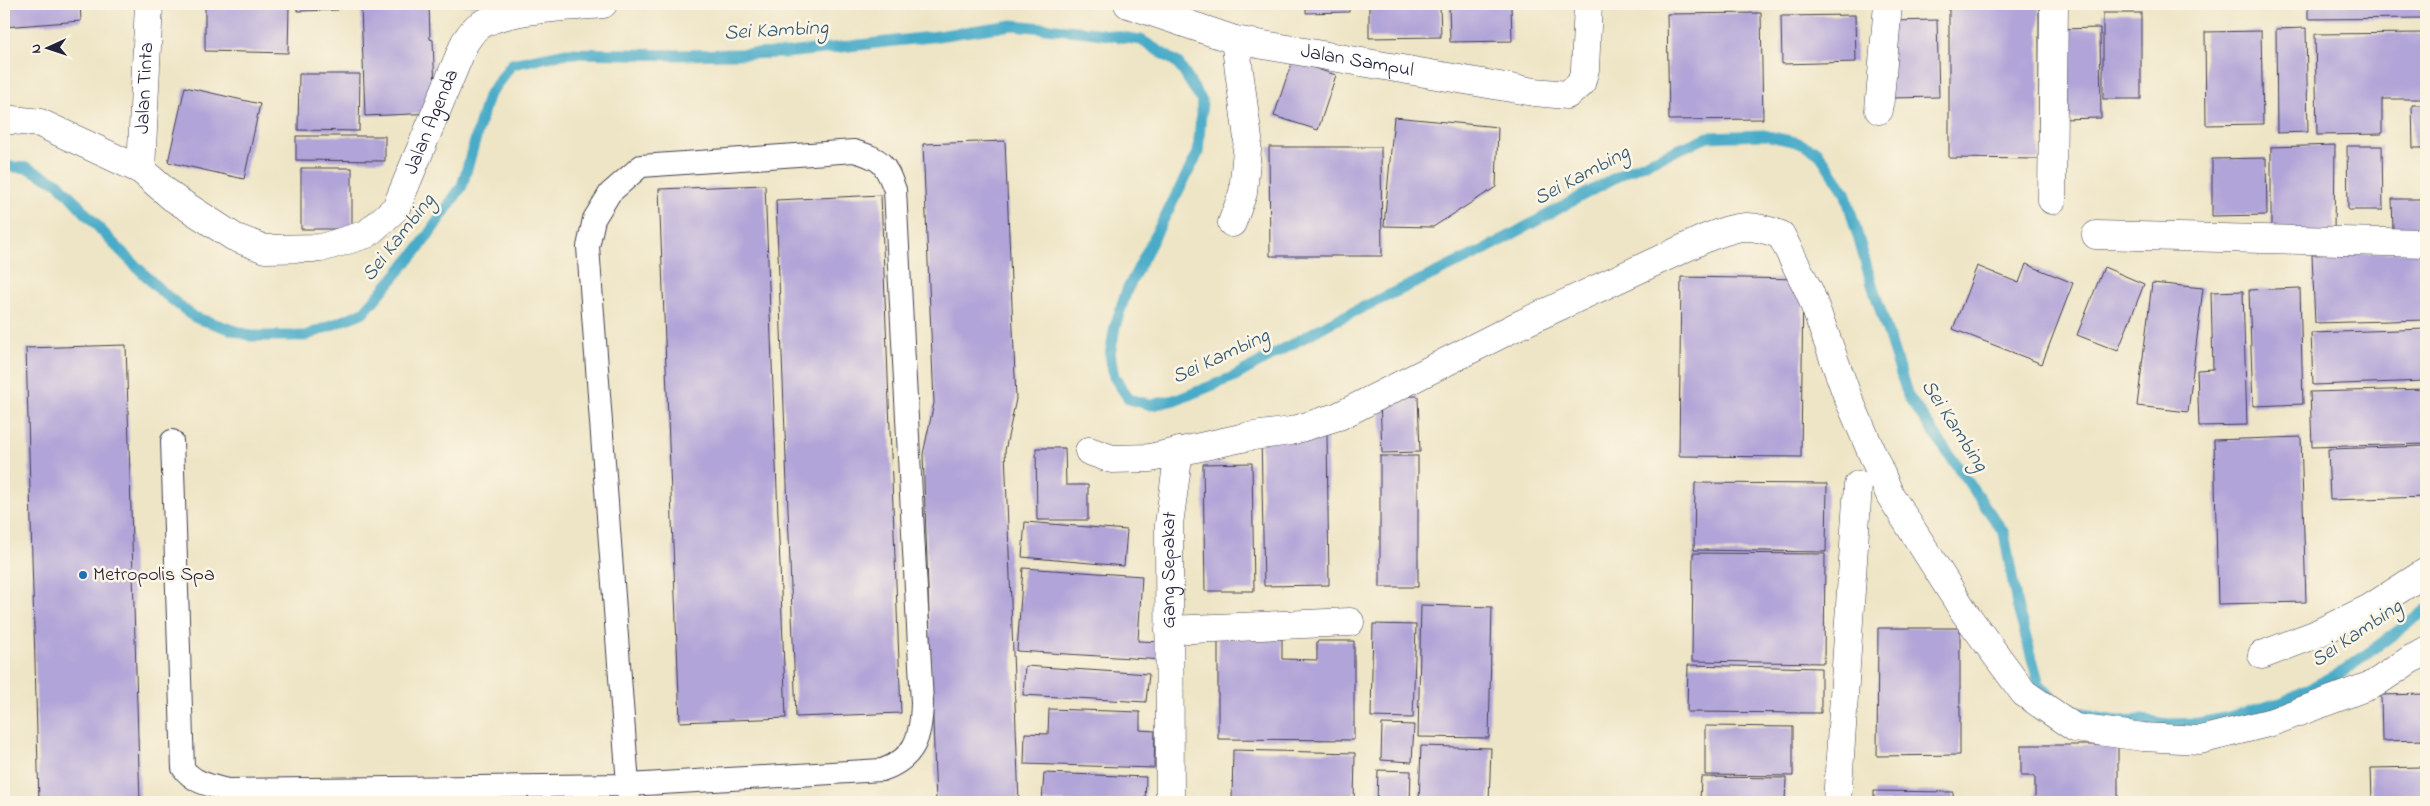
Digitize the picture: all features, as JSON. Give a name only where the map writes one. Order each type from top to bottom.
[{"type":"street","name":"Jalan Tinta","points":[[142,170],[149,4]]},
{"type":"street","name":"Jalan Agenda","points":[[4,119],[40,123],[142,170],[172,197],[234,237],[265,249],[321,248],[367,234],[396,208],[465,42],[475,28],[490,20],[518,13],[603,4]]},
{"type":"street","name":"Jalan Sampul","points":[[1128,4],[1235,40],[1524,90],[1567,95],[1581,84],[1585,70],[1588,4]]},
{"type":"street","points":[[1879,110],[1888,4]]},
{"type":"street","points":[[2052,200],[2054,4]]},
{"type":"street","points":[[1232,223],[1243,193],[1248,138],[1235,40]]},
{"type":"street","points":[[1089,452],[1112,459],[1150,458],[1246,437],[1291,431],[1339,416],[1519,325],[1706,238],[1737,227],[1760,227],[1781,235],[1810,293],[1847,395],[1890,495],[1965,612],[2024,693],[2075,728],[2142,737],[2200,740],[2272,722],[2374,684],[2411,659],[2426,652]]},
{"type":"street","points":[[2096,235],[2426,243]]},
{"type":"street","name":"Gang Sepakat","points":[[1170,802],[1169,524],[1179,451]]},
{"type":"street","points":[[1837,802],[1858,485]]},
{"type":"street","points":[[2262,655],[2314,635],[2370,608],[2426,572]]},
{"type":"street","points":[[1169,630],[1350,622]]},
{"type":"lane","points":[[172,441],[182,768],[190,778],[227,790],[629,794],[882,770],[899,764],[911,750],[921,730],[922,703],[895,190],[886,167],[875,157],[854,151],[641,166],[610,193],[594,219],[588,247],[629,794]]},
{"type":"building","points":[[4,4],[80,4],[81,21],[4,27]]},
{"type":"building","points":[[205,4],[289,6],[288,53],[205,51]]},
{"type":"building","points":[[297,4],[338,4],[338,10],[297,11]]},
{"type":"building","points":[[429,4],[430,39],[433,40],[436,113],[365,116],[361,7]]},
{"type":"building","points":[[463,4],[502,4],[502,5],[463,6]]},
{"type":"building","points":[[1306,4],[1349,4],[1349,12],[1306,13]]},
{"type":"building","points":[[1369,4],[1440,4],[1441,37],[1369,38]]},
{"type":"building","points":[[1449,4],[1511,4],[1512,41],[1450,42]]},
{"type":"building","points":[[1897,4],[1939,4],[1939,7],[1897,7]]},
{"type":"building","points":[[1949,4],[2039,4],[2039,159],[1949,158]]},
{"type":"building","points":[[2308,4],[2426,4],[2426,18],[2308,19]]},
{"type":"building","points":[[1761,13],[1763,119],[1669,120],[1667,14]]},
{"type":"building","points":[[2103,13],[2141,13],[2141,99],[2103,99]]},
{"type":"building","points":[[1855,15],[1856,62],[1782,64],[1781,16]]},
{"type":"building","points":[[1937,20],[1939,97],[1891,98],[1889,21]]},
{"type":"building","points":[[2100,28],[2101,118],[2060,119],[2058,29]]},
{"type":"building","points":[[2306,28],[2308,132],[2277,133],[2276,29]]},
{"type":"building","points":[[2261,31],[2263,124],[2206,125],[2205,32]]},
{"type":"building","points":[[2426,33],[2426,99],[2382,99],[2382,134],[2317,135],[2315,34]]},
{"type":"building","points":[[1292,61],[1336,75],[1318,130],[1274,116]]},
{"type":"building","points":[[299,74],[360,74],[359,131],[298,130]]},
{"type":"building","points":[[185,87],[260,104],[244,179],[168,162]]},
{"type":"building","points":[[2412,105],[2426,105],[2426,148],[2413,148]]},
{"type":"building","points":[[1394,117],[1498,127],[1496,187],[1433,227],[1384,226]]},
{"type":"building","points":[[296,136],[385,136],[385,161],[296,160]]},
{"type":"building","points":[[1005,141],[1016,399],[1005,451],[1019,802],[936,802],[923,454],[934,403],[923,144]]},
{"type":"building","points":[[2335,145],[2334,235],[2271,233],[2271,147]]},
{"type":"building","points":[[2347,146],[2382,146],[2383,210],[2348,210]]},
{"type":"building","points":[[1269,147],[1381,147],[1382,256],[1270,256]]},
{"type":"building","points":[[2266,158],[2267,215],[2212,216],[2212,159]]},
{"type":"building","points":[[301,168],[352,168],[352,229],[301,229]]},
{"type":"building","points":[[765,185],[786,718],[680,722],[659,189]]},
{"type":"building","points":[[881,195],[901,713],[796,717],[776,200]]},
{"type":"building","points":[[2392,199],[2426,199],[2426,230],[2393,231]]},
{"type":"building","points":[[2426,251],[2426,320],[2315,323],[2312,255]]},
{"type":"building","points":[[2026,264],[2073,283],[2042,364],[1953,329],[1977,266],[2019,283]]},
{"type":"building","points":[[2104,267],[2144,284],[2118,351],[2077,335]]},
{"type":"building","points":[[1681,277],[1803,279],[1801,457],[1679,456]]},
{"type":"building","points":[[2152,283],[2203,288],[2188,412],[2137,406]]},
{"type":"building","points":[[2300,288],[2303,404],[2253,406],[2249,290]]},
{"type":"building","points":[[2243,291],[2247,425],[2199,426],[2197,370],[2213,369],[2211,292]]},
{"type":"building","points":[[2426,329],[2426,381],[2313,385],[2311,333]]},
{"type":"building","name":"Metropolis Spa","points":[[126,345],[140,802],[39,802],[26,348]]},
{"type":"building","points":[[2426,389],[2426,444],[2312,447],[2310,392]]},
{"type":"building","points":[[1418,396],[1420,452],[1382,453],[1380,397]]},
{"type":"building","points":[[1327,434],[1329,585],[1264,586],[1261,435]]},
{"type":"building","points":[[2301,437],[2306,602],[2218,604],[2214,440]]},
{"type":"building","points":[[2426,446],[2426,497],[2330,500],[2328,449]]},
{"type":"building","points":[[1036,448],[1065,448],[1066,485],[1088,485],[1088,520],[1037,520]]},
{"type":"building","points":[[1380,456],[1418,456],[1418,587],[1380,587]]},
{"type":"building","points":[[1252,463],[1254,591],[1205,591],[1203,464]]},
{"type":"building","points":[[1695,483],[1827,484],[1826,552],[1694,550]]},
{"type":"building","points":[[1025,522],[1127,530],[1124,566],[1022,557]]},
{"type":"building","points":[[1693,553],[1825,554],[1824,663],[1692,661]]},
{"type":"building","points":[[1023,568],[1142,576],[1138,641],[1165,642],[1164,660],[1017,651]]},
{"type":"building","points":[[1421,605],[1492,607],[1489,738],[1418,737]]},
{"type":"building","points":[[1373,624],[1416,625],[1413,718],[1371,717]]},
{"type":"building","points":[[1878,628],[1960,628],[1960,755],[1877,756]]},
{"type":"building","points":[[1218,638],[1282,639],[1282,659],[1317,660],[1317,641],[1354,641],[1354,740],[1218,739]]},
{"type":"building","points":[[1688,665],[1821,668],[1821,713],[1687,712]]},
{"type":"building","points":[[1025,666],[1149,674],[1146,702],[1023,695]]},
{"type":"building","points":[[2426,694],[2426,740],[2382,741],[2381,695]]},
{"type":"building","points":[[1049,709],[1140,712],[1140,730],[1155,731],[1154,768],[1024,764],[1025,733],[1048,734]]},
{"type":"building","points":[[1382,724],[1414,725],[1412,762],[1381,760]]},
{"type":"building","points":[[1705,726],[1793,727],[1793,776],[1705,775]]},
{"type":"building","points":[[2021,745],[2118,745],[2118,802],[2035,802],[2035,776],[2021,776]]},
{"type":"building","points":[[1421,746],[1491,748],[1489,802],[1419,802]]},
{"type":"building","points":[[1233,750],[1355,753],[1354,802],[1232,802]]},
{"type":"building","points":[[2423,767],[2424,802],[2372,802],[2371,768]]},
{"type":"building","points":[[1378,770],[1411,771],[1410,802],[1377,802]]},
{"type":"building","points":[[1044,773],[1146,777],[1145,802],[1042,802]]},
{"type":"building","points":[[1701,777],[1786,778],[1785,802],[1700,802]]},
{"type":"building","points":[[1874,791],[1953,792],[1953,802],[1874,802]]},
{"type":"waterway","name":"Sei Kambing","points":[[4,166],[27,168],[58,183],[112,242],[161,291],[194,317],[251,336],[305,336],[364,312],[419,248],[462,186],[488,96],[512,64],[567,53],[681,55],[787,53],[931,37],[1012,25],[1088,32],[1141,40],[1178,63],[1202,101],[1198,153],[1127,290],[1115,326],[1110,355],[1114,377],[1129,399],[1151,405],[1179,399],[1233,377],[1330,323],[1482,251],[1627,171],[1708,137],[1764,135],[1796,142],[1818,152],[1845,192],[1908,396],[2004,533],[2017,605],[2039,684],[2057,703],[2093,717],[2116,721],[2142,720],[2169,724],[2199,723],[2225,718],[2283,702],[2344,671],[2426,610]]},
{"type":"place","name":"Metropolis Spa","points":[[83,575]]}]
